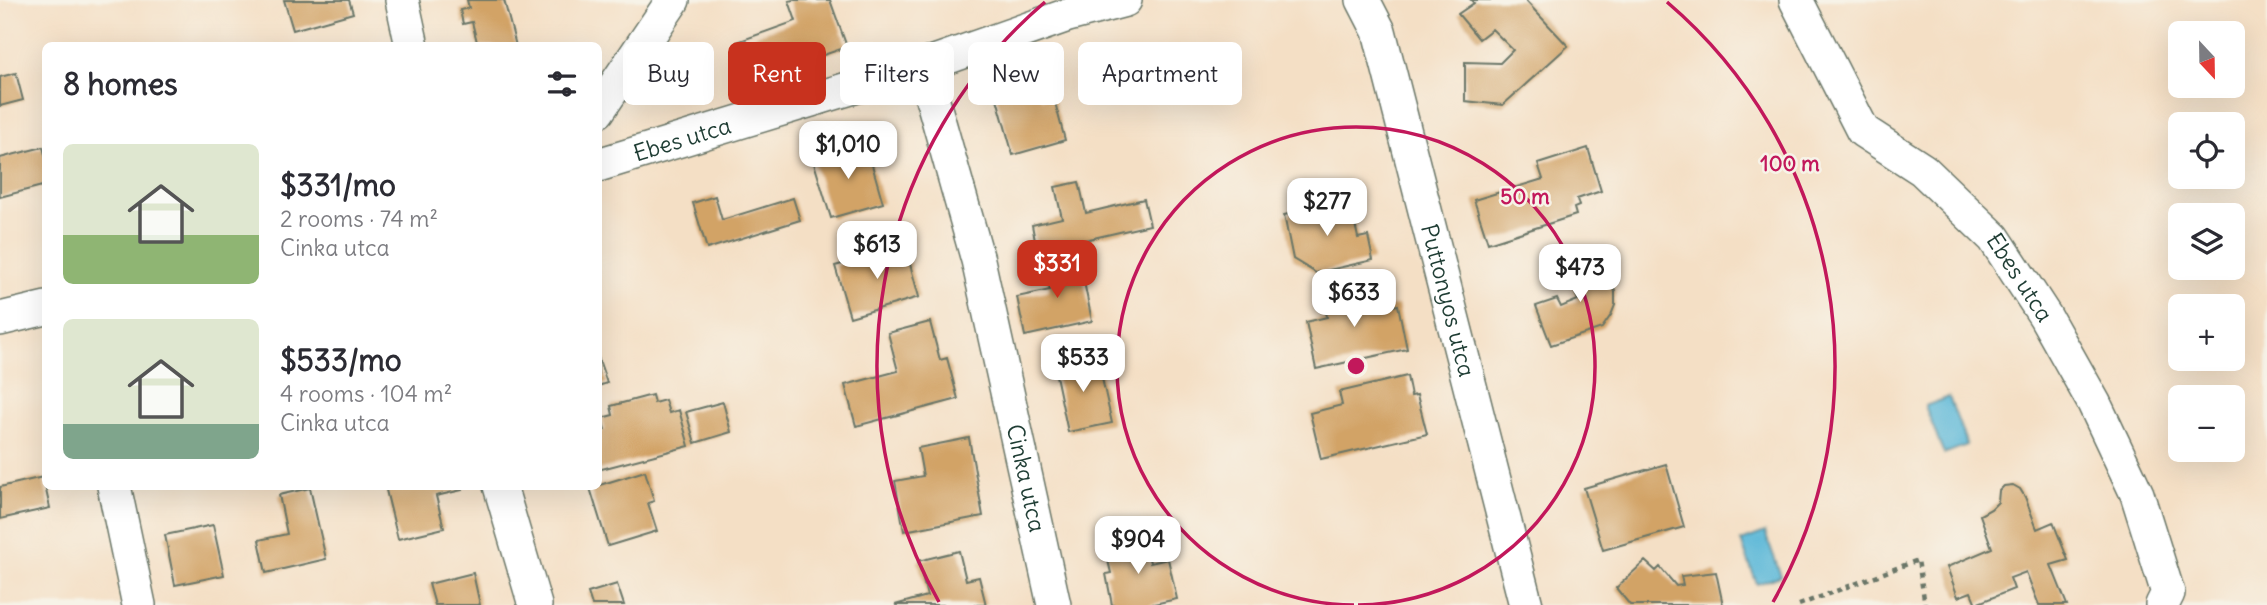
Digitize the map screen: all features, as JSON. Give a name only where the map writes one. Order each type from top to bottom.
[{"type":"street","points":[[402,0],[411,42]]},
{"type":"street","points":[[602,105],[673,0]]},
{"type":"street","name":"Ebes utca","points":[[954,55],[1068,15],[1125,0]]},
{"type":"street","name":"Puttonyos utca","points":[[1363,0],[1379,30],[1526,605]]},
{"type":"street","name":"Ebes utca","points":[[1796,0],[1863,131],[1923,170],[1994,238],[2045,316],[2094,403],[2137,494],[2168,593],[2162,605]]},
{"type":"street","name":"Ebes utca","points":[[602,164],[840,91]]},
{"type":"street","name":"Cinka utca","points":[[934,105],[978,261],[1054,605]]},
{"type":"street","points":[[0,319],[42,309]]},
{"type":"street","points":[[115,490],[139,605]]},
{"type":"street","points":[[501,490],[535,605]]},
{"type":"path","points":[[1799,605],[1918,560],[1925,605]]},
{"type":"water","points":[[1949,397],[1967,445],[1944,454],[1925,406]]},
{"type":"water","points":[[1765,532],[1781,576],[1757,584],[1741,541]]},
{"type":"building","points":[[284,0],[349,0],[353,13],[293,30]]},
{"type":"building","points":[[467,0],[504,0],[515,42],[477,42],[472,22],[463,24],[460,10],[469,8]]},
{"type":"building","points":[[830,0],[845,42],[840,42],[840,49],[826,54],[826,42],[737,42],[796,21],[789,1]]},
{"type":"building","points":[[1471,0],[1525,0],[1568,46],[1503,105],[1465,101],[1465,62],[1500,63],[1513,50],[1492,29],[1479,39],[1458,14],[1474,3]]},
{"type":"building","points":[[16,73],[23,100],[0,106],[0,77]]},
{"type":"building","points":[[999,105],[1056,105],[1065,140],[1013,155]]},
{"type":"building","points":[[866,144],[883,203],[831,218],[813,160]]},
{"type":"building","points":[[42,147],[42,186],[0,197],[0,158]]},
{"type":"building","points":[[1588,148],[1601,191],[1577,199],[1579,206],[1574,208],[1576,215],[1488,243],[1474,200],[1543,179],[1538,164]]},
{"type":"building","points":[[1079,182],[1086,213],[1144,199],[1150,225],[1037,251],[1032,225],[1062,218],[1055,187]]},
{"type":"building","points":[[715,196],[722,220],[793,198],[800,220],[707,249],[693,203]]},
{"type":"building","points":[[1350,200],[1358,238],[1368,236],[1373,260],[1316,273],[1293,259],[1284,215]]},
{"type":"building","points":[[905,246],[919,297],[850,317],[835,266]]},
{"type":"building","points":[[1079,257],[1092,321],[1025,336],[1017,297],[1050,290],[1044,264]]},
{"type":"building","points":[[1583,259],[1598,265],[1610,278],[1615,292],[1615,305],[1602,328],[1551,345],[1536,306],[1557,299],[1561,307],[1578,300],[1563,261]]},
{"type":"building","points":[[1367,284],[1373,310],[1398,305],[1407,349],[1316,369],[1306,322],[1327,317],[1322,293]]},
{"type":"building","points":[[930,322],[940,360],[947,358],[958,399],[856,426],[845,385],[898,371],[888,333]]},
{"type":"building","points":[[1097,356],[1112,423],[1068,432],[1054,366]]},
{"type":"building","points":[[602,369],[607,383],[602,385]]},
{"type":"building","points":[[1407,376],[1411,396],[1417,395],[1427,434],[1321,459],[1310,413],[1342,405],[1339,392]]},
{"type":"building","points":[[652,395],[654,403],[665,400],[669,413],[679,410],[689,446],[602,469],[602,431],[605,430],[602,418],[613,415],[611,406]]},
{"type":"building","points":[[723,402],[731,432],[695,443],[686,412]]},
{"type":"building","points":[[969,438],[983,516],[904,531],[895,481],[923,476],[918,448]]},
{"type":"building","points":[[1666,464],[1684,527],[1603,550],[1584,488]]},
{"type":"building","points":[[645,471],[654,501],[648,503],[657,531],[608,546],[591,490],[602,490],[602,484]]},
{"type":"building","points":[[42,477],[42,490],[46,490],[50,508],[0,519],[0,487]]},
{"type":"building","points":[[2013,485],[2020,489],[2025,497],[2037,529],[2053,522],[2068,560],[2051,565],[2067,605],[2039,605],[2026,572],[2010,578],[2014,589],[1976,604],[1971,592],[1958,597],[1947,567],[1992,548],[1980,515],[1998,502],[1999,491],[2004,486]]},
{"type":"building","points":[[310,490],[326,559],[266,573],[259,540],[287,534],[279,495]]},
{"type":"building","points":[[386,490],[462,490],[436,496],[444,528],[398,539]]},
{"type":"building","points":[[213,525],[224,575],[175,585],[165,535]]},
{"type":"building","points":[[1145,539],[1150,563],[1168,559],[1177,599],[1149,605],[1112,605],[1106,574],[1111,573],[1105,548]]},
{"type":"building","points":[[959,551],[966,580],[979,577],[986,605],[895,605],[927,596],[918,561]]},
{"type":"building","points":[[1645,561],[1656,571],[1660,567],[1676,586],[1683,585],[1681,576],[1716,572],[1723,605],[1630,605],[1616,588]]},
{"type":"building","points":[[473,573],[480,605],[435,605],[429,584]]},
{"type":"building","points":[[617,584],[624,605],[592,605],[588,593]]}]
